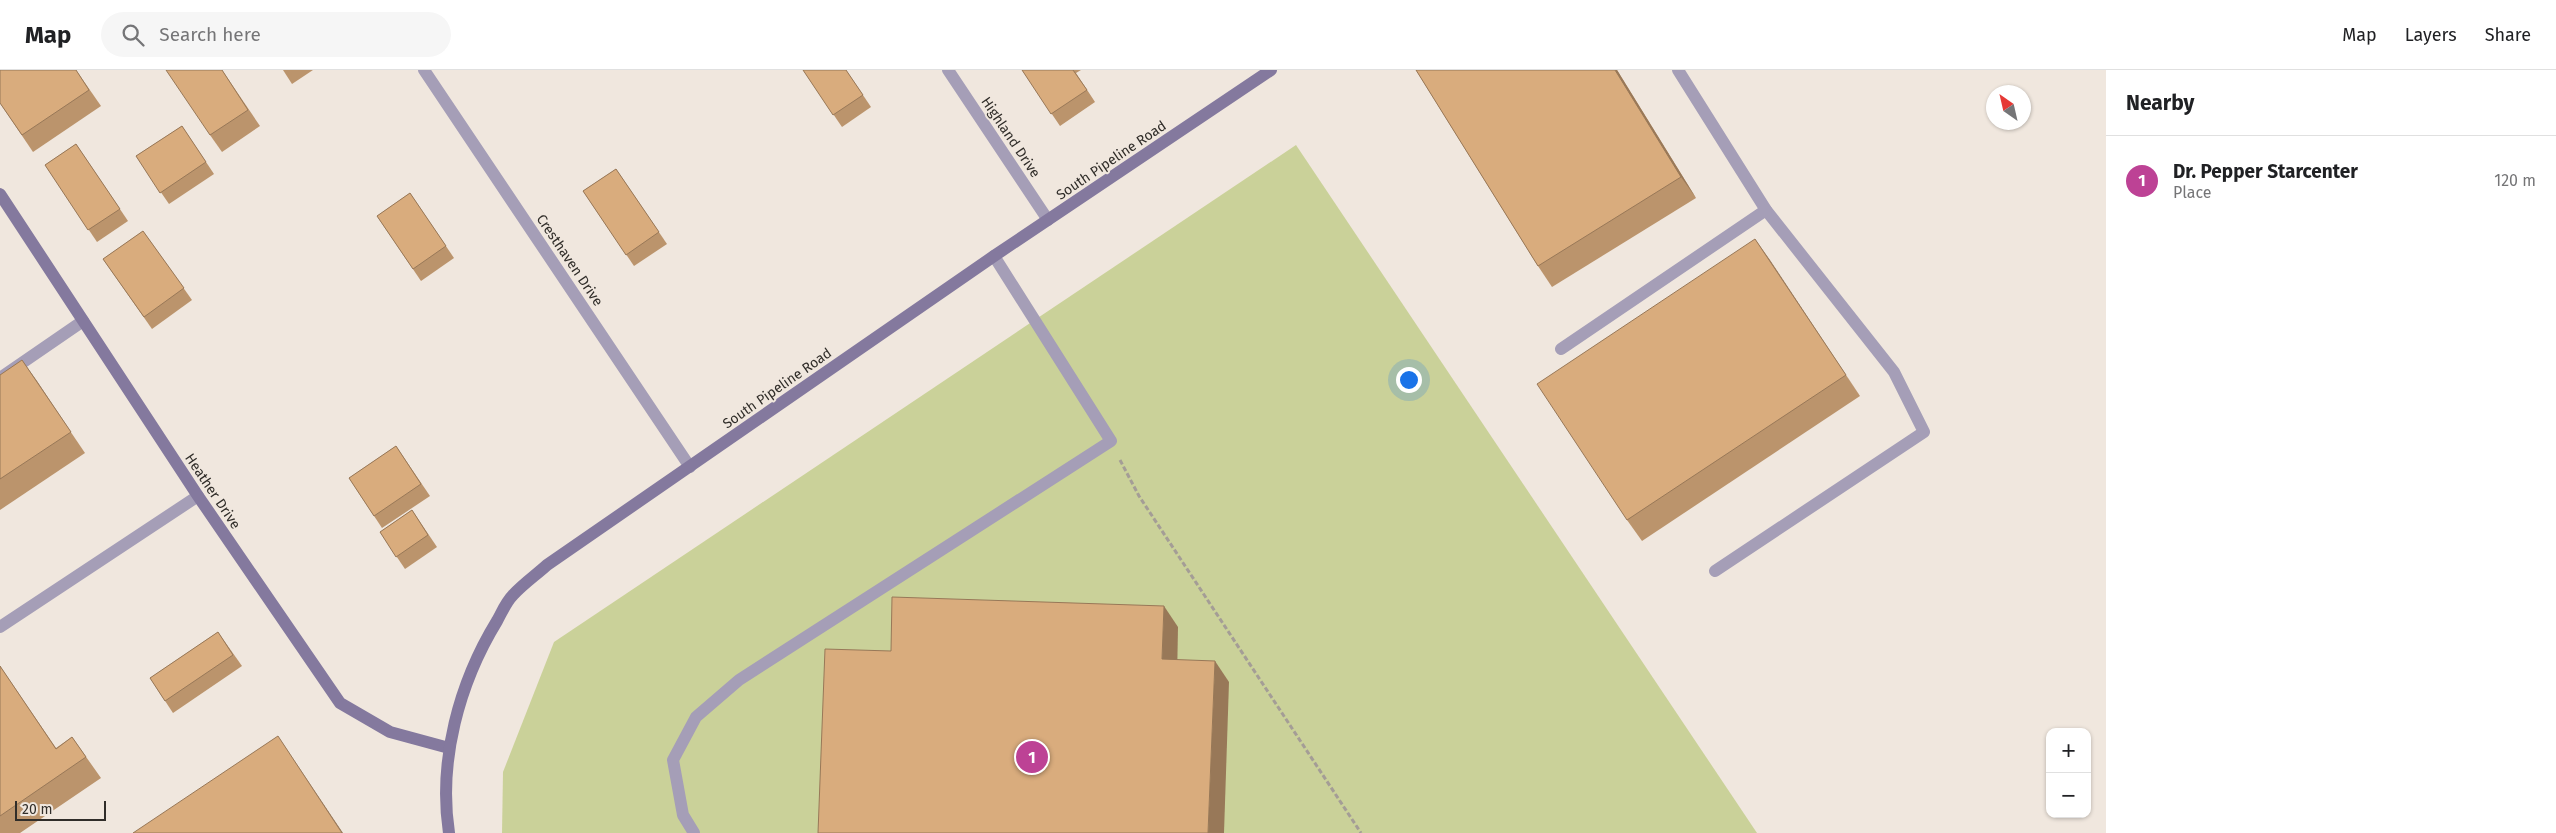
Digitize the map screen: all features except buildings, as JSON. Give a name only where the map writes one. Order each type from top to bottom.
[{"type":"street","name":"Cresthaven Drive","points":[[424,70],[690,467]]},
{"type":"street","name":"Highland Drive","points":[[948,70],[1048,220]]},
{"type":"street","name":"South Pipeline Road","points":[[449,833],[446,810],[449,748],[463,694],[483,642],[512,595],[547,565],[994,256],[1271,70]]},
{"type":"street","points":[[1678,70],[1766,210],[1894,372],[1924,432],[1715,571]]},
{"type":"street","name":"Heather Drive","points":[[0,194],[198,496],[340,703],[390,732],[449,748]]},
{"type":"street","points":[[1561,349],[1766,210]]},
{"type":"street","points":[[694,833],[682,815],[673,760],[696,718],[739,680],[1110,440],[994,256]]},
{"type":"street","points":[[0,378],[83,321]]},
{"type":"street","points":[[0,627],[198,496]]},
{"type":"path","points":[[1110,440],[1139,496],[1361,833]]},
{"type":"green space","points":[[1296,145],[1757,833],[502,833],[503,772],[554,642]]},
{"type":"place","name":"Dr. Pepper Starcenter","points":[[1032,757]]}]
